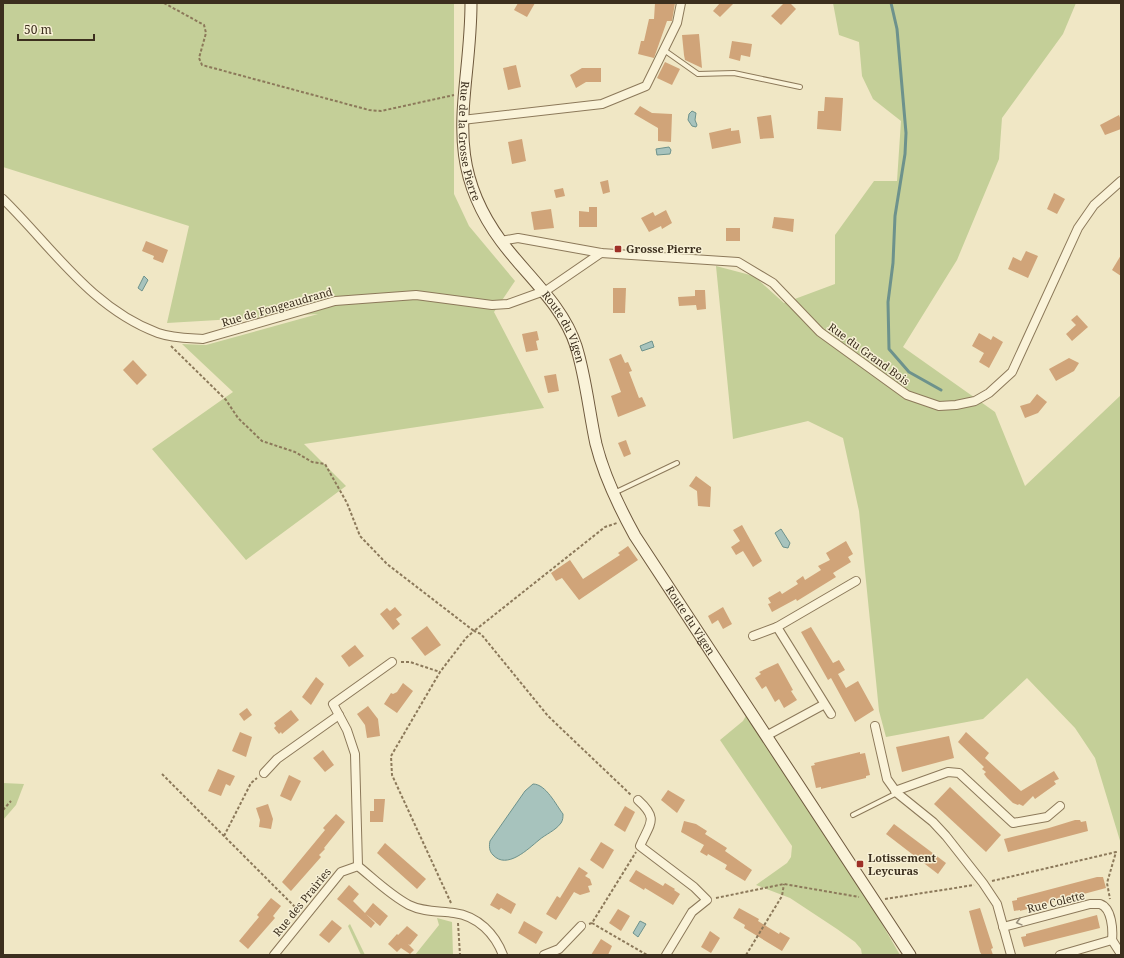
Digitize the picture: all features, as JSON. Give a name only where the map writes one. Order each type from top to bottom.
[{"type":"street","name":"Rue de la Grosse Pierre","points":[[471,3],[471,28],[463,93],[463,152],[471,188],[501,241],[520,265]]},
{"type":"street","points":[[462,120],[602,104],[646,86],[677,23],[681,3]]},
{"type":"street","name":"Rue du Grand Bois","points":[[501,241],[518,238],[601,253],[738,262],[773,283],[820,332],[906,395],[940,406],[956,405],[975,400],[989,393],[1012,372],[1078,228],[1094,204],[1121,181]]},
{"type":"street","name":"Rue de Fongeaudrand","points":[[3,199],[54,256],[103,302],[139,325],[159,334],[203,339],[335,301],[416,295],[492,305],[508,304],[543,292]]},
{"type":"street","points":[[543,292],[601,253]]},
{"type":"street","name":"Route du Vigen","points":[[520,265],[562,317],[576,346],[597,446],[614,493],[634,536],[910,955]]},
{"type":"street","points":[[753,636],[777,627],[856,581]]},
{"type":"street","points":[[777,627],[823,705],[831,714]]},
{"type":"street","points":[[392,662],[333,704],[347,730],[355,754],[358,866],[385,888],[410,905],[436,912],[456,913],[474,921],[490,931],[498,942],[503,955]]},
{"type":"street","points":[[766,736],[823,705]]},
{"type":"street","points":[[264,773],[277,759],[339,715]]},
{"type":"street","points":[[875,726],[888,779],[896,792],[942,832],[997,904],[1011,955]]},
{"type":"street","points":[[896,792],[948,772],[959,773],[1013,823],[1047,817],[1060,806]]},
{"type":"street","points":[[638,800],[650,811],[651,819],[640,846],[694,887],[706,900],[692,912],[666,955]]},
{"type":"street","name":"Rue des Prairies","points":[[274,955],[340,872],[358,866]]},
{"type":"street","name":"Rue Colette","points":[[1003,927],[1090,904],[1103,906]]},
{"type":"street","points":[[1103,906],[1107,909],[1113,929],[1112,940],[1121,954]]},
{"type":"street","points":[[544,955],[560,949],[581,926]]},
{"type":"street","points":[[1060,955],[1112,940]]},
{"type":"lane","points":[[664,50],[698,74],[734,73],[800,87]]},
{"type":"lane","points":[[614,493],[677,463]]},
{"type":"lane","points":[[853,815],[896,792]]},
{"type":"path","points":[[164,3],[204,25],[206,33],[199,58],[202,65],[369,110],[381,111],[463,93]]},
{"type":"path","points":[[159,334],[226,400],[238,418],[262,441],[295,452],[312,462],[324,464],[347,503],[360,536],[387,564],[474,631],[481,634],[548,716],[638,800]]},
{"type":"path","points":[[460,955],[459,926],[456,913],[392,775],[391,756],[440,672],[466,638],[605,527],[626,519]]},
{"type":"path","points":[[392,662],[410,662],[440,672]]},
{"type":"path","points":[[224,836],[251,783],[264,773]]},
{"type":"path","points":[[162,774],[304,916]]},
{"type":"path","points":[[3,810],[11,801]]},
{"type":"path","points":[[581,926],[592,923],[640,846]]},
{"type":"path","points":[[706,900],[784,884],[874,901],[983,884],[1116,852],[1107,883],[1111,901],[1103,906]]},
{"type":"path","points":[[746,955],[782,896],[784,884]]},
{"type":"path","points":[[592,923],[646,955]]},
{"type":"green space","points":[[3,3],[454,3],[454,194],[469,226],[515,281],[494,312],[544,408],[304,444],[346,486],[246,560],[152,449],[233,392],[182,344],[206,345],[318,314],[167,323],[189,226],[3,167]]},
{"type":"green space","points":[[833,3],[1076,3],[1063,34],[1002,118],[999,159],[957,260],[903,347],[995,412],[1025,486],[1121,395],[1121,844],[1095,758],[1075,728],[1027,678],[983,719],[886,737],[879,711],[859,511],[843,438],[808,421],[733,439],[716,266],[754,276],[784,303],[835,284],[835,235],[874,181],[897,181],[901,121],[873,99],[862,76],[859,42],[839,35]]},
{"type":"green space","points":[[747,714],[837,846],[900,955],[862,955],[861,949],[855,942],[837,929],[790,898],[756,885],[787,863],[791,857],[792,846],[720,740],[743,721]]},
{"type":"green space","points":[[3,783],[24,784],[16,805],[3,820]]},
{"type":"green space","points":[[437,918],[452,922],[453,955],[415,955],[439,925]]},
{"type":"green space","points":[[350,924],[365,955],[361,955],[348,926]]},
{"type":"water","points":[[692,111],[696,113],[696,127],[692,126],[688,120],[689,114]]},
{"type":"water","points":[[669,147],[671,150],[670,154],[657,155],[656,149]]},
{"type":"water","points":[[144,276],[148,280],[142,291],[138,288]]},
{"type":"water","points":[[652,341],[654,347],[642,351],[640,346]]},
{"type":"water","points":[[781,529],[790,543],[788,548],[783,547],[775,533]]},
{"type":"water","points":[[533,784],[542,787],[550,796],[563,814],[562,822],[559,826],[523,853],[511,859],[499,859],[491,852],[489,847],[490,841],[525,791]]},
{"type":"water","points":[[640,921],[646,924],[638,937],[633,933]]},
{"type":"building","points":[[518,3],[535,3],[527,17],[514,10]]},
{"type":"building","points":[[655,3],[675,3],[672,21],[667,21],[654,58],[638,54],[641,41],[644,41],[649,19],[654,19]]},
{"type":"building","points":[[720,3],[734,3],[720,17],[713,11]]},
{"type":"building","points":[[784,3],[790,3],[796,9],[781,25],[771,16]]},
{"type":"building","points":[[699,34],[702,68],[685,60],[682,35]]},
{"type":"building","points":[[732,41],[752,44],[750,57],[741,55],[740,61],[729,58]]},
{"type":"building","points":[[665,62],[680,69],[672,85],[657,78]]},
{"type":"building","points":[[516,65],[521,87],[508,90],[503,68]]},
{"type":"building","points":[[582,68],[601,68],[601,82],[586,82],[576,88],[570,75]]},
{"type":"building","points":[[825,97],[843,98],[841,131],[817,129],[818,111],[824,111]]},
{"type":"building","points":[[640,106],[652,113],[672,114],[671,142],[658,141],[658,128],[634,114]]},
{"type":"building","points":[[771,115],[774,138],[760,139],[757,117]]},
{"type":"building","points":[[1119,115],[1121,120],[1121,129],[1105,135],[1100,125]]},
{"type":"building","points":[[731,128],[731,131],[739,130],[741,143],[712,149],[709,133]]},
{"type":"building","points":[[522,139],[526,161],[512,164],[508,142]]},
{"type":"building","points":[[608,180],[610,192],[603,194],[600,182]]},
{"type":"building","points":[[563,188],[565,196],[556,198],[554,190]]},
{"type":"building","points":[[1054,193],[1065,199],[1057,214],[1047,209]]},
{"type":"building","points":[[589,207],[597,207],[597,227],[579,227],[579,211],[589,212]]},
{"type":"building","points":[[551,209],[554,228],[534,230],[531,212]]},
{"type":"building","points":[[666,210],[672,223],[662,229],[661,226],[649,232],[641,218],[653,212],[655,216]]},
{"type":"building","points":[[774,217],[794,219],[793,232],[772,228]]},
{"type":"building","points":[[726,228],[740,228],[740,241],[726,241]]},
{"type":"building","points":[[146,241],[168,250],[163,263],[153,259],[154,256],[142,251]]},
{"type":"building","points":[[1026,251],[1038,256],[1028,278],[1008,269],[1013,257],[1021,261]]},
{"type":"building","points":[[1121,255],[1121,276],[1112,270]]},
{"type":"building","points":[[613,288],[626,288],[625,313],[613,313]]},
{"type":"building","points":[[695,290],[705,290],[706,309],[697,310],[696,305],[679,306],[678,297],[695,296]]},
{"type":"building","points":[[1077,315],[1088,327],[1072,341],[1066,334],[1076,325],[1071,320]]},
{"type":"building","points":[[537,331],[539,340],[536,341],[538,350],[526,352],[522,334]]},
{"type":"building","points":[[979,333],[991,340],[993,336],[1003,342],[989,368],[979,362],[984,353],[972,346]]},
{"type":"building","points":[[621,354],[625,363],[628,362],[632,371],[629,372],[639,398],[642,397],[646,406],[618,417],[611,396],[621,392],[609,359]]},
{"type":"building","points":[[1069,358],[1079,363],[1074,371],[1056,381],[1049,369]]},
{"type":"building","points":[[133,360],[147,375],[137,385],[123,370]]},
{"type":"building","points":[[556,374],[559,391],[548,393],[544,376]]},
{"type":"building","points":[[1037,394],[1047,402],[1038,413],[1025,418],[1020,406],[1030,403]]},
{"type":"building","points":[[626,440],[631,454],[624,457],[618,443]]},
{"type":"building","points":[[696,476],[711,487],[710,507],[698,506],[697,491],[689,486]]},
{"type":"building","points":[[742,525],[762,561],[753,567],[743,551],[736,555],[731,547],[740,541],[733,530]]},
{"type":"building","points":[[846,541],[853,554],[848,557],[851,562],[833,573],[836,577],[797,601],[796,599],[772,612],[768,604],[771,603],[768,598],[780,591],[782,594],[798,584],[796,581],[803,576],[805,580],[821,570],[818,566],[830,560],[826,553]]},
{"type":"building","points":[[628,546],[638,560],[579,600],[562,578],[556,581],[551,573],[570,560],[583,579],[620,555],[618,553]]},
{"type":"building","points":[[395,607],[402,615],[396,619],[400,624],[393,630],[380,614],[387,608],[390,611]]},
{"type":"building","points":[[723,607],[732,624],[723,629],[718,620],[712,624],[708,616]]},
{"type":"building","points":[[427,626],[441,645],[425,656],[411,638]]},
{"type":"building","points":[[811,627],[833,663],[839,660],[845,670],[838,674],[846,688],[858,681],[874,710],[855,722],[831,678],[828,680],[801,632]]},
{"type":"building","points":[[355,645],[364,656],[349,667],[341,656]]},
{"type":"building","points":[[778,663],[793,690],[791,691],[797,700],[784,708],[779,699],[775,702],[766,686],[762,689],[755,678],[761,674],[759,672]]},
{"type":"building","points":[[316,677],[324,684],[311,705],[302,697]]},
{"type":"building","points":[[403,683],[413,691],[397,713],[384,704],[391,693],[393,694],[397,692]]},
{"type":"building","points":[[368,706],[378,719],[380,736],[367,738],[365,725],[357,714]]},
{"type":"building","points":[[247,708],[252,715],[244,721],[239,714]]},
{"type":"building","points":[[291,710],[299,720],[282,734],[281,732],[279,734],[274,728],[276,726],[274,723]]},
{"type":"building","points":[[240,732],[252,737],[246,757],[232,751]]},
{"type":"building","points":[[966,732],[989,753],[985,758],[1021,791],[1054,771],[1059,779],[1054,781],[1056,784],[1035,799],[1033,796],[1023,806],[1013,803],[987,778],[984,774],[986,772],[982,769],[984,767],[958,742]]},
{"type":"building","points":[[949,736],[954,758],[902,772],[896,747]]},
{"type":"building","points":[[323,750],[334,765],[325,772],[313,758]]},
{"type":"building","points":[[860,752],[860,754],[865,753],[870,775],[866,776],[866,778],[821,789],[821,787],[816,788],[811,766],[815,765],[814,763]]},
{"type":"building","points":[[218,769],[235,776],[230,786],[226,784],[221,796],[208,791]]},
{"type":"building","points":[[289,775],[301,781],[291,801],[280,796]]},
{"type":"building","points":[[950,787],[1001,835],[986,852],[934,804]]},
{"type":"building","points":[[668,790],[685,800],[677,813],[661,800]]},
{"type":"building","points":[[374,799],[385,799],[383,822],[370,822],[370,811],[374,811]]},
{"type":"building","points":[[268,804],[273,819],[271,829],[259,827],[260,820],[256,808]]},
{"type":"building","points":[[625,806],[635,812],[625,832],[614,825]]},
{"type":"building","points":[[336,814],[345,822],[319,855],[321,857],[291,891],[282,882],[325,830],[323,828]]},
{"type":"building","points":[[1075,820],[1080,820],[1081,822],[1086,821],[1088,831],[1008,852],[1004,839]]},
{"type":"building","points":[[684,821],[696,824],[707,831],[705,834],[727,848],[725,851],[752,870],[745,881],[725,869],[727,865],[708,854],[707,856],[700,852],[704,845],[681,832]]},
{"type":"building","points":[[894,824],[946,863],[938,874],[886,834]]},
{"type":"building","points":[[601,842],[614,850],[603,869],[590,860]]},
{"type":"building","points":[[385,843],[426,879],[417,889],[377,853]]},
{"type":"building","points":[[579,867],[588,873],[585,876],[590,879],[592,885],[588,886],[590,892],[580,895],[574,892],[556,920],[546,914],[557,896],[560,898]]},
{"type":"building","points":[[636,870],[663,886],[665,883],[675,889],[674,890],[680,894],[673,905],[645,888],[644,890],[629,881]]},
{"type":"building","points":[[1097,877],[1103,877],[1106,888],[1020,911],[1014,911],[1012,901],[1017,900],[1017,898]]},
{"type":"building","points":[[349,885],[359,894],[353,901],[365,913],[373,903],[388,916],[380,926],[366,914],[375,923],[371,928],[337,899]]},
{"type":"building","points":[[497,893],[516,904],[511,914],[501,908],[499,910],[490,905]]},
{"type":"building","points":[[271,898],[281,906],[273,916],[275,918],[248,949],[239,941],[259,917],[257,915]]},
{"type":"building","points":[[739,908],[759,919],[758,921],[779,934],[780,932],[790,938],[782,951],[744,928],[745,925],[733,918]]},
{"type":"building","points":[[980,908],[993,948],[991,949],[993,955],[982,955],[980,952],[969,911]]},
{"type":"building","points":[[618,909],[630,916],[621,931],[609,923]]},
{"type":"building","points":[[1097,915],[1100,928],[1024,947],[1021,937],[1026,936],[1026,934]]},
{"type":"building","points":[[332,920],[342,928],[329,943],[319,935]]},
{"type":"building","points":[[524,921],[543,932],[536,944],[518,933]]},
{"type":"building","points":[[407,926],[418,935],[410,945],[408,944],[414,950],[410,954],[401,948],[397,952],[388,944]]},
{"type":"building","points":[[710,931],[720,938],[711,953],[701,947]]},
{"type":"building","points":[[601,939],[612,946],[608,955],[591,955]]},
{"type":"waterway","points":[[891,3],[897,29],[906,133],[905,154],[895,216],[893,263],[888,302],[889,349],[909,372],[941,390]]},
{"type":"place","name":"Grosse Pierre","points":[[618,249]]},
{"type":"place","name":"Lotissement Leycuras","points":[[860,864]]}]
